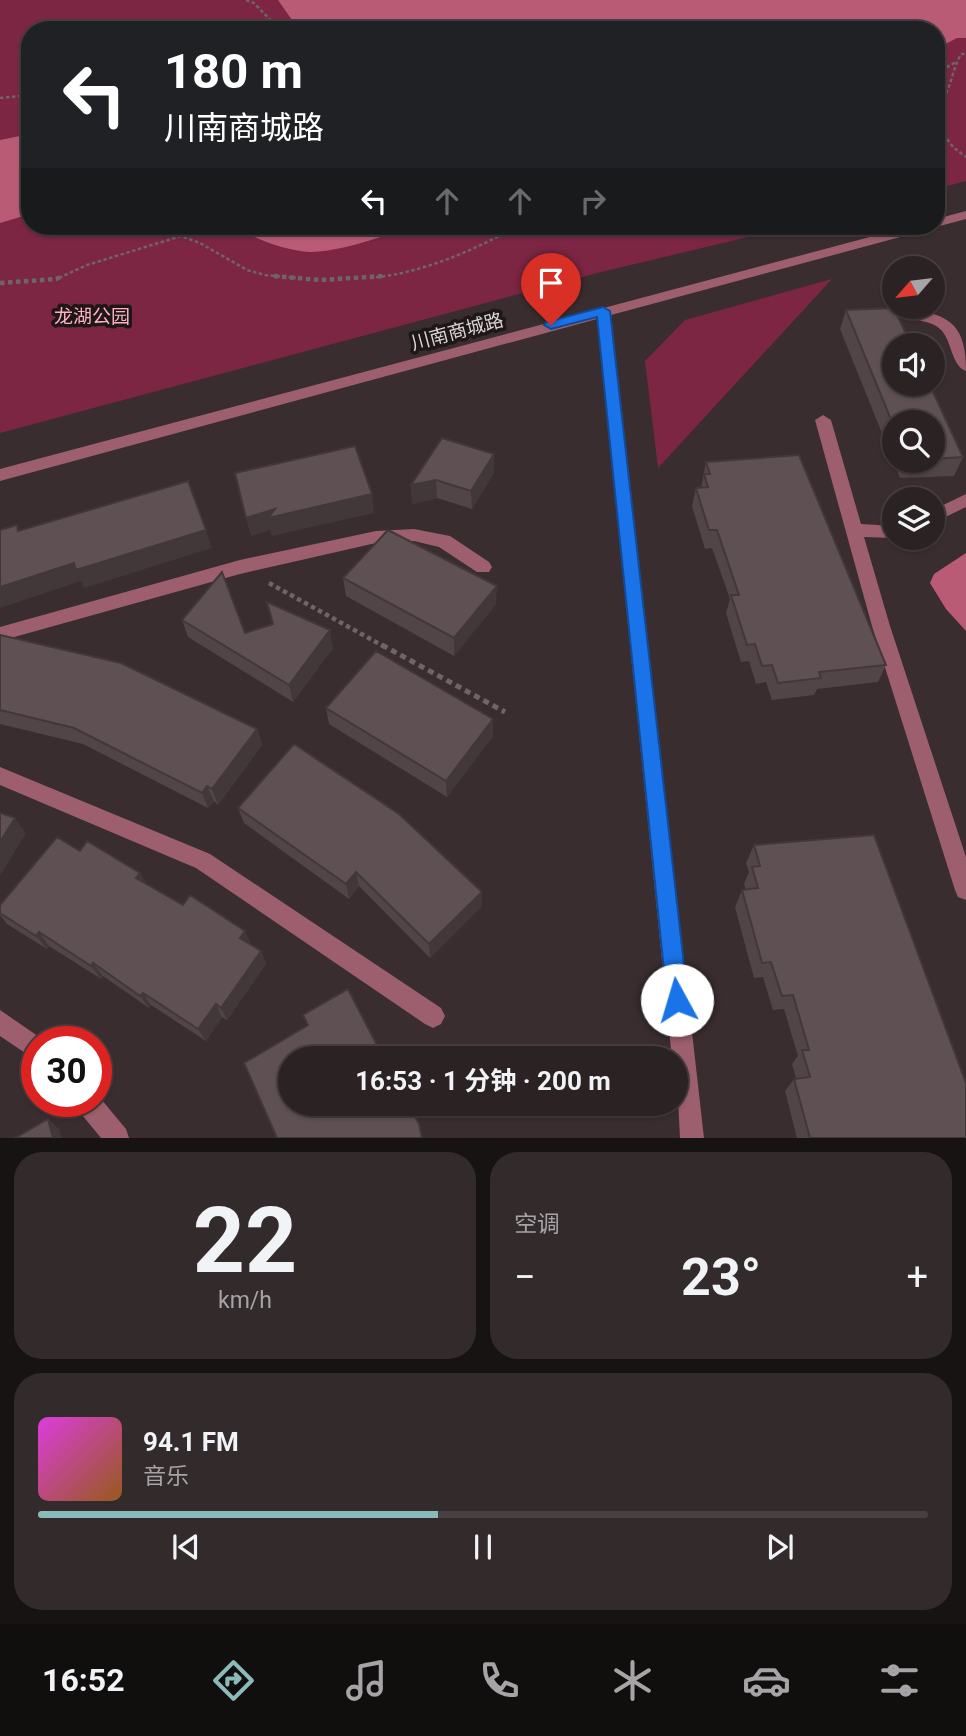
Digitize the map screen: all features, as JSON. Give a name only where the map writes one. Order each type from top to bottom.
[{"type":"street","points":[[945,221],[966,215]]},
{"type":"street","name":"川南商城路","points":[[0,475],[891,235]]},
{"type":"street","points":[[603,311],[692,1138]]},
{"type":"street","points":[[936,319],[950,328],[966,366]]},
{"type":"street","points":[[823,420],[881,626],[966,890]]},
{"type":"street","points":[[945,511],[966,500]]},
{"type":"street","points":[[855,530],[882,531]]},
{"type":"street","points":[[0,634],[240,567],[376,537],[414,535],[444,541],[483,566]]},
{"type":"street","points":[[0,776],[202,861],[433,1016]]},
{"type":"street","points":[[0,1022],[21,1037]]},
{"type":"street","points":[[100,1117],[117,1138]]},
{"type":"path","points":[[246,0],[254,3],[271,21]]},
{"type":"path","points":[[945,68],[961,54],[966,54]]},
{"type":"path","points":[[945,101],[948,99],[956,61]]},
{"type":"path","points":[[0,98],[21,96]]},
{"type":"path","points":[[945,136],[966,157]]},
{"type":"path","points":[[0,283],[56,279],[87,265],[181,236],[194,239],[216,255],[257,273],[318,281],[385,278],[453,258],[500,235]]},
{"type":"path","points":[[240,567],[505,712]]},
{"type":"green space","name":"龙湖公园","points":[[0,0],[966,0],[966,181],[945,187],[945,21],[21,21],[21,235],[757,235],[601,272],[0,433]]},
{"type":"green space","points":[[832,279],[658,468],[645,361],[685,320]]},
{"type":"shaded area","points":[[278,0],[966,0],[966,38],[957,38],[945,44],[945,21],[292,20]]},
{"type":"shaded area","points":[[21,136],[21,217],[0,223],[0,140]]},
{"type":"shaded area","points":[[251,235],[386,235],[348,246],[311,252],[271,244]]},
{"type":"shaded area","points":[[966,553],[966,631],[946,609],[930,583],[934,574]]},
{"type":"building","points":[[882,308],[882,319],[899,319],[905,333],[882,333],[882,396],[935,396],[941,410],[887,410],[846,310]]},
{"type":"building","points":[[945,418],[963,457],[945,458]]},
{"type":"building","points":[[442,438],[494,454],[471,491],[436,480],[411,485]]},
{"type":"building","points":[[355,446],[372,494],[268,518],[275,509],[246,518],[235,473]]},
{"type":"building","points":[[799,455],[886,665],[819,672],[821,678],[778,683],[772,665],[762,666],[755,644],[747,645],[731,595],[739,595],[717,530],[709,530],[696,488],[708,487],[704,474],[710,474],[706,462]]},
{"type":"building","points":[[188,481],[206,530],[76,570],[74,563],[0,587],[0,530],[17,525],[18,531]]},
{"type":"building","points":[[388,530],[497,586],[454,638],[343,578]]},
{"type":"building","points":[[222,572],[245,633],[273,624],[267,602],[330,630],[289,685],[182,620]]},
{"type":"building","points":[[0,635],[121,663],[257,729],[212,789],[207,786],[202,793],[74,728],[0,710]]},
{"type":"building","points":[[376,651],[493,719],[446,781],[326,708]]},
{"type":"building","points":[[294,744],[399,814],[482,892],[429,944],[356,872],[346,884],[238,808]]},
{"type":"building","points":[[0,813],[15,818],[0,842]]},
{"type":"building","points":[[874,835],[966,1083],[966,1138],[810,1138],[794,1079],[810,1077],[802,1050],[809,1050],[793,995],[782,996],[771,962],[762,963],[742,890],[758,888],[752,867],[760,866],[754,845]]},
{"type":"building","points":[[57,837],[80,851],[87,841],[140,873],[136,878],[183,905],[190,895],[245,931],[240,938],[261,951],[221,1008],[216,1004],[198,1029],[143,993],[140,996],[93,963],[91,966],[39,932],[36,936],[0,913],[0,905]]},
{"type":"building","points":[[348,989],[377,1046],[278,1046],[278,1116],[415,1116],[422,1138],[277,1138],[244,1063],[308,1025],[303,1015]]},
{"type":"building","points":[[48,1119],[53,1138],[15,1138]]},
{"type":"route","points":[[551,325],[603,311],[677,1000]]}]
